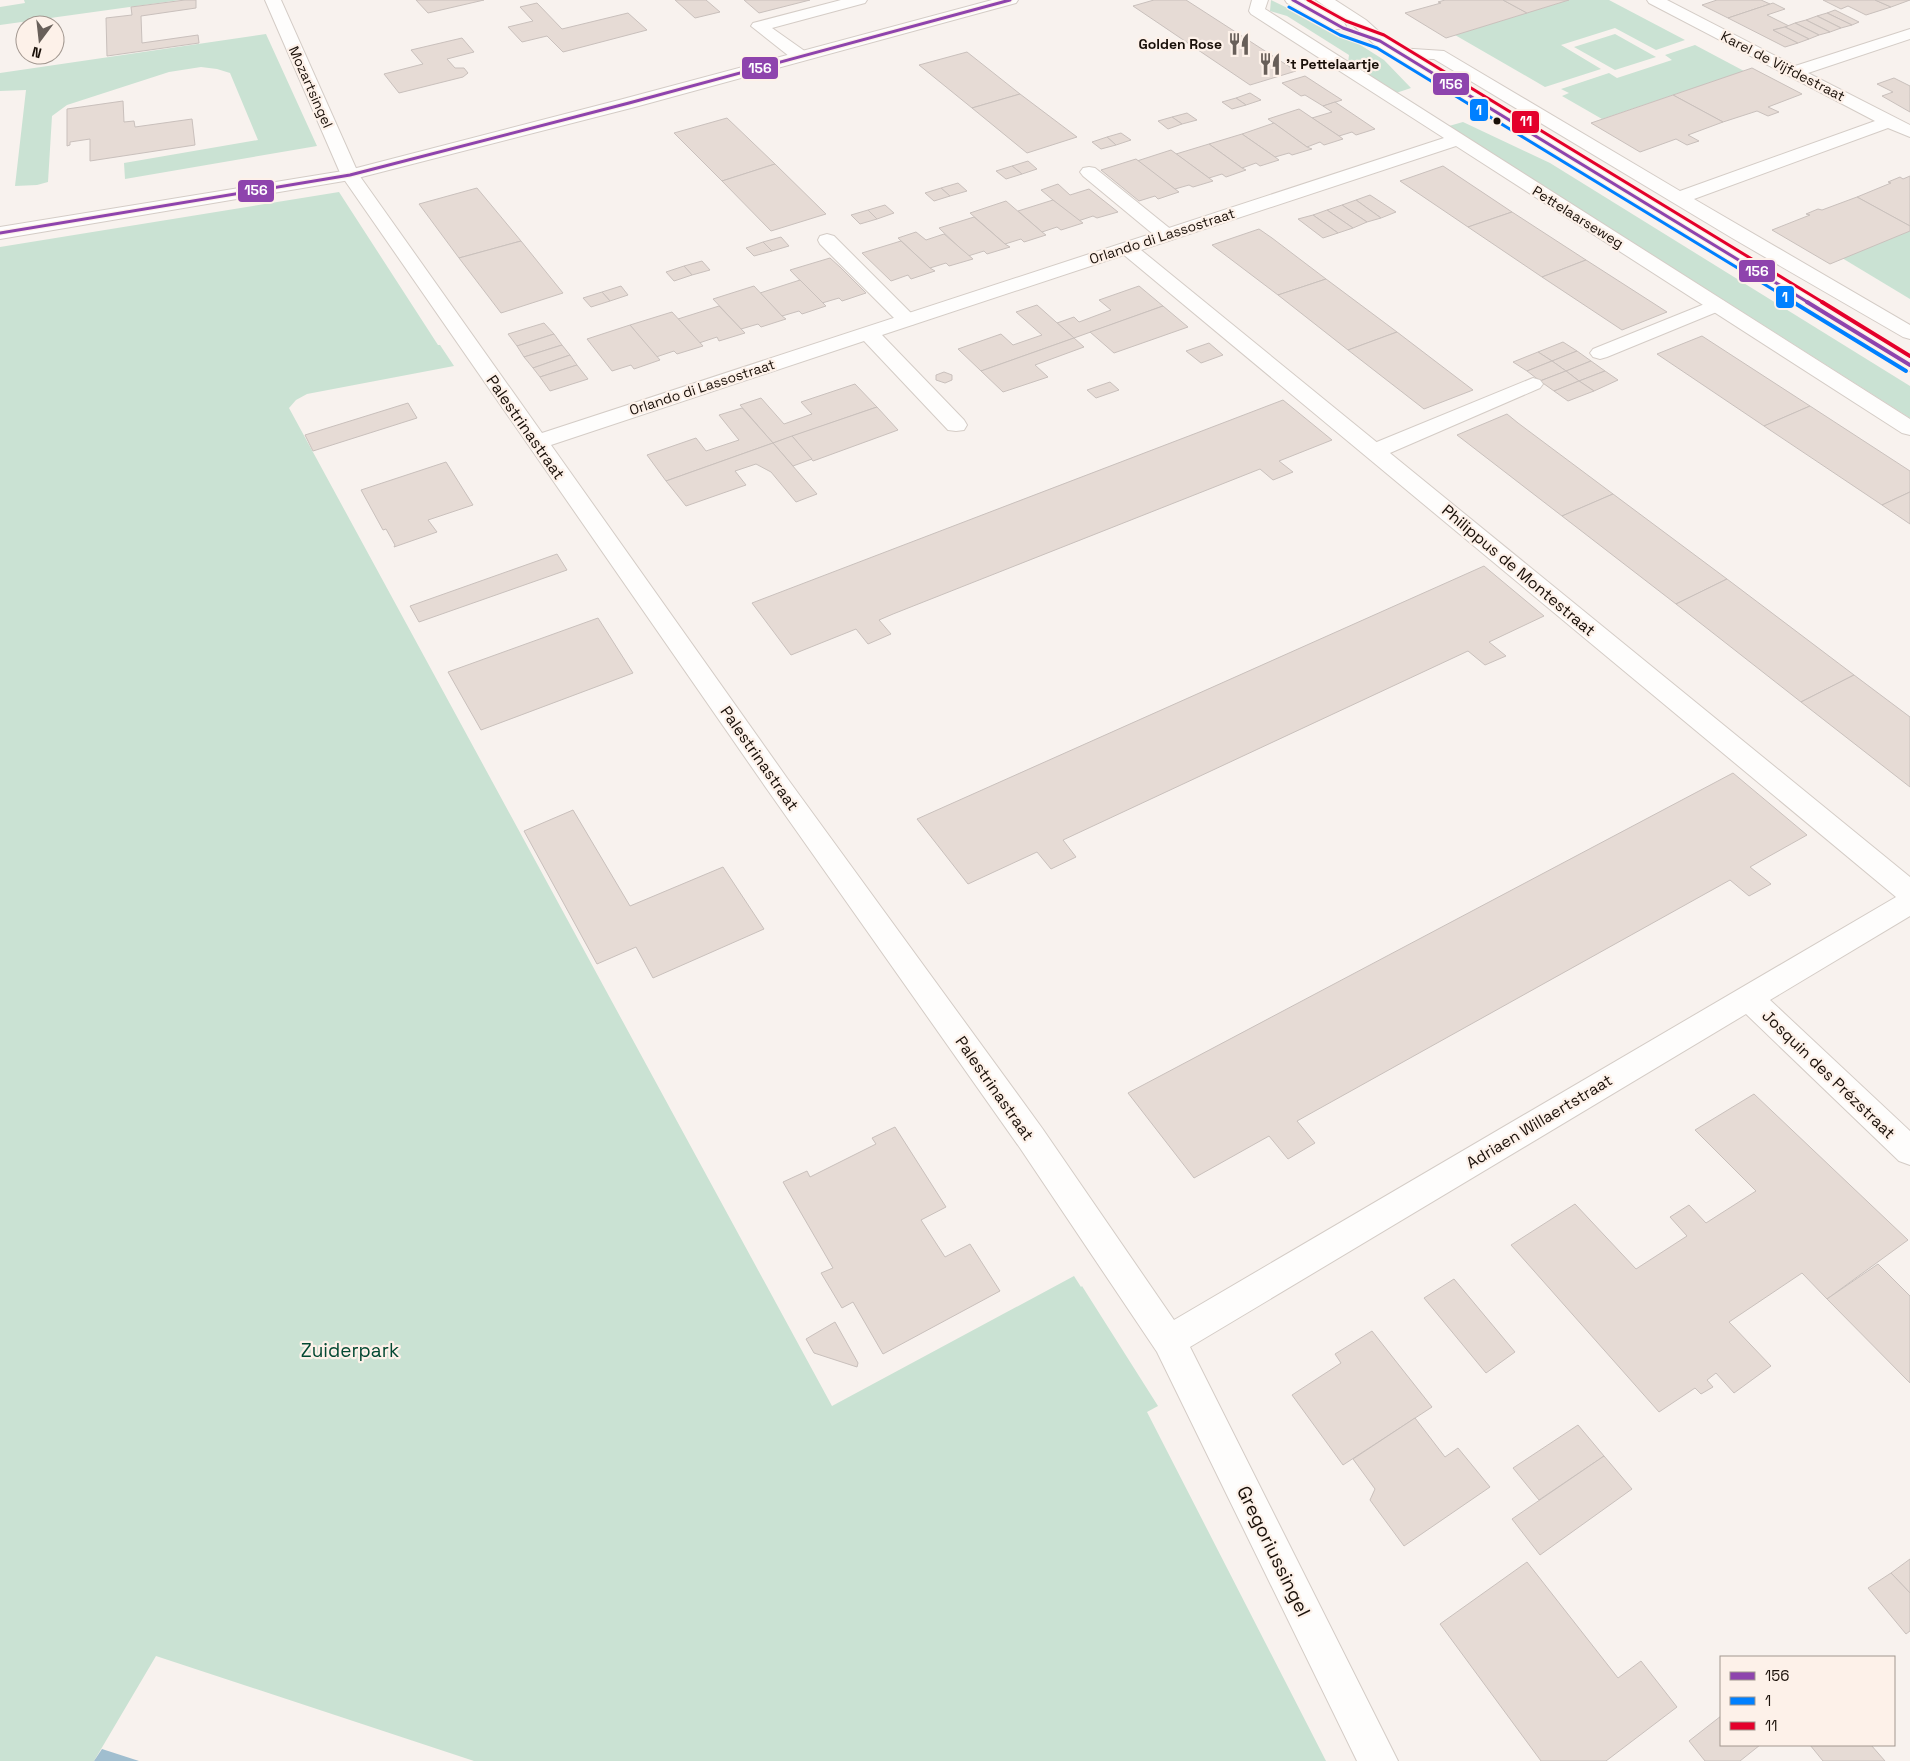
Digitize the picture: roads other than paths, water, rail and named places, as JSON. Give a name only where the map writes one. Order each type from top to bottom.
[{"type":"street","name":"Mozartsingel","points":[[273,0],[350,175]]},
{"type":"street","points":[[800,56],[759,26],[859,0]]},
{"type":"street","points":[[0,232],[350,175],[628,103],[1010,0]]},
{"type":"street","name":"Pettelaarseweg","points":[[1260,0],[1257,11],[1456,140],[1910,428]]},
{"type":"street","points":[[1293,0],[1343,28],[1380,41]]},
{"type":"street","points":[[1324,0],[1360,23],[1380,41],[1398,53],[1910,365]]},
{"type":"street","name":"Karel de Vijfdestraat","points":[[1655,0],[1910,132]]},
{"type":"street","points":[[1794,72],[1910,34]]},
{"type":"street","points":[[1398,53],[1438,54],[1910,333]]},
{"type":"street","points":[[1680,198],[1890,121]]},
{"type":"street","name":"Orlando di Lassostraat","points":[[537,442],[1456,140]]},
{"type":"street","points":[[1088,172],[1166,235]]},
{"type":"street","name":"Palestrinastraat","points":[[350,175],[1031,1138],[1169,1341]]},
{"type":"street","points":[[828,240],[907,320]]},
{"type":"street","name":"Philippus de Montestraat","points":[[1127,248],[1910,893]]},
{"type":"street","points":[[1600,354],[1717,305]]},
{"type":"street","points":[[868,333],[956,425]]},
{"type":"street","points":[[1375,451],[1533,384]]},
{"type":"street","name":"Adriaen Willaertstraat","points":[[1169,1341],[1910,902]]},
{"type":"street","name":"Josquin des Prézstraat","points":[[1748,997],[1910,1151]]},
{"type":"street","name":"Gregoriussingel","points":[[1169,1341],[1378,1761]]},
{"type":"water","points":[[102,1749],[139,1761],[94,1761]]},
{"type":"place","name":"Golden Rose","points":[[1239,44]]},
{"type":"place","name":"'t Pettelaartje","points":[[1270,64]]},
{"type":"park label","name":"Zuiderpark","points":[[350,1350]]}]
